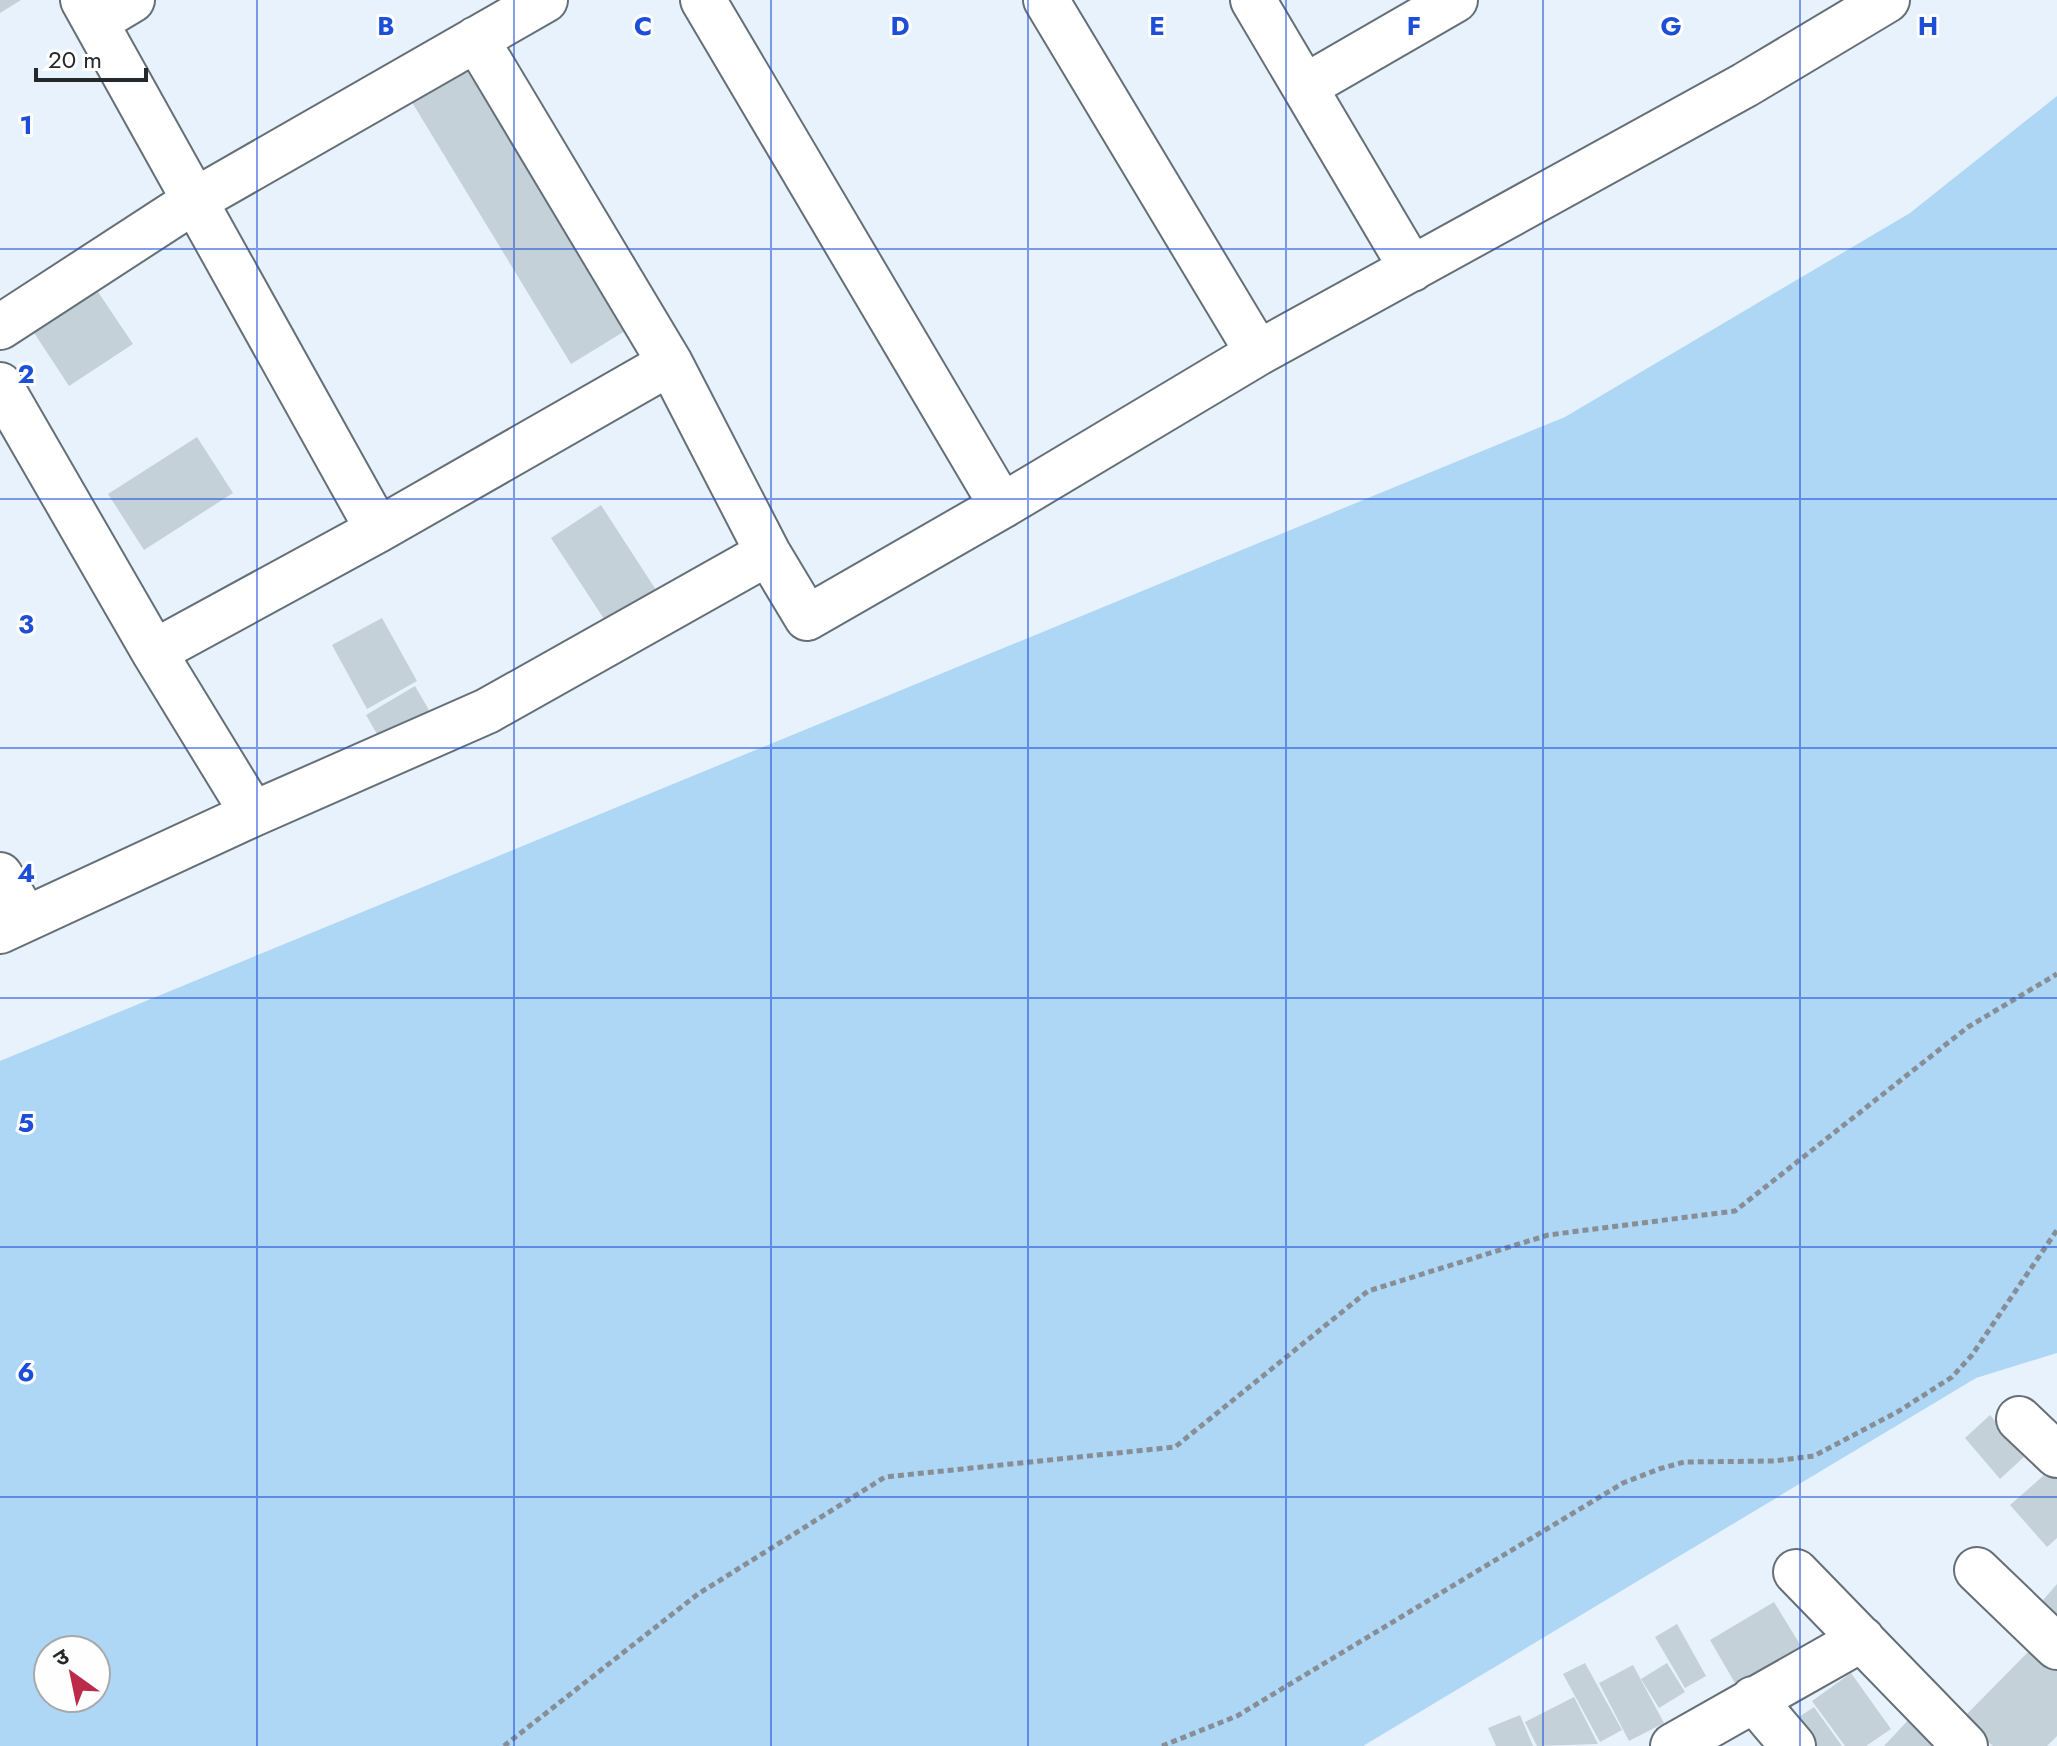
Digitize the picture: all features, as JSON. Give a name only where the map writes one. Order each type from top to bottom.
[{"type":"street","points":[[0,327],[194,201],[545,0]]},
{"type":"street","points":[[703,0],[1002,506]]},
{"type":"street","points":[[1046,0],[1258,353]]},
{"type":"street","points":[[1253,0],[1412,269]]},
{"type":"street","points":[[1306,86],[1455,0]]},
{"type":"street","points":[[476,39],[670,363],[768,553],[807,618],[1258,353],[1745,85],[1887,0]]},
{"type":"street","points":[[104,7],[194,201],[378,530]]},
{"type":"street","points":[[154,652],[378,530],[670,363]]},
{"type":"street","points":[[0,385],[154,652],[253,814]]},
{"type":"street","points":[[0,875],[13,925],[253,814],[487,711],[768,553]]},
{"type":"street","points":[[2019,1419],[2057,1455]]},
{"type":"street","points":[[1977,1570],[2057,1647]]},
{"type":"street","points":[[1796,1572],[1965,1746]]},
{"type":"street","points":[[1673,1746],[1862,1639]]},
{"type":"street","points":[[1753,1699],[1793,1746]]},
{"type":"path","points":[[504,1746],[698,1594],[885,1477],[1175,1447],[1368,1291],[1548,1235],[1735,1211],[1968,1027],[2057,974]]},
{"type":"path","points":[[1162,1746],[1237,1716],[1623,1483],[1684,1462],[1774,1461],[1814,1456],[1899,1411],[1952,1377],[1972,1355],[2057,1230]]},
{"type":"shaded area","points":[[2057,96],[2057,1353],[1976,1378],[1363,1746],[0,1746],[0,1061],[1565,417],[1910,213]]},
{"type":"building","points":[[0,0],[21,0],[0,13]]},
{"type":"building","points":[[464,66],[625,331],[571,364],[410,99]]},
{"type":"building","points":[[90,280],[133,344],[69,386],[27,322]]},
{"type":"building","points":[[197,437],[233,493],[144,550],[108,494]]},
{"type":"building","points":[[601,505],[656,590],[606,622],[551,538]]},
{"type":"building","points":[[382,618],[417,681],[367,709],[332,645]]},
{"type":"building","points":[[415,686],[433,717],[384,746],[366,715]]},
{"type":"building","points":[[1990,1415],[2026,1455],[2000,1479],[1965,1438]]},
{"type":"building","points":[[2051,1469],[2057,1475],[2057,1538],[2047,1547],[2010,1505]]},
{"type":"building","points":[[2057,1584],[2057,1620],[2037,1607]]},
{"type":"building","points":[[1774,1602],[1804,1651],[1739,1690],[1710,1640]]},
{"type":"building","points":[[1677,1624],[1706,1676],[1685,1688],[1655,1637]]},
{"type":"building","points":[[2040,1640],[2057,1657],[2057,1736],[2047,1746],[1993,1746],[1962,1719]]},
{"type":"building","points":[[1585,1663],[1622,1730],[1600,1742],[1563,1674]]},
{"type":"building","points":[[1667,1663],[1685,1692],[1659,1708],[1641,1679]]},
{"type":"building","points":[[1633,1665],[1664,1723],[1629,1741],[1599,1683]]},
{"type":"building","points":[[1851,1673],[1891,1729],[1866,1746],[1845,1746],[1812,1701]]},
{"type":"building","points":[[1574,1697],[1598,1744],[1537,1746],[1525,1722]]},
{"type":"building","points":[[1814,1707],[1842,1746],[1802,1746],[1787,1725]]},
{"type":"building","points":[[1520,1715],[1533,1746],[1496,1746],[1488,1728]]},
{"type":"building","points":[[1911,1717],[1944,1746],[1884,1746]]}]
